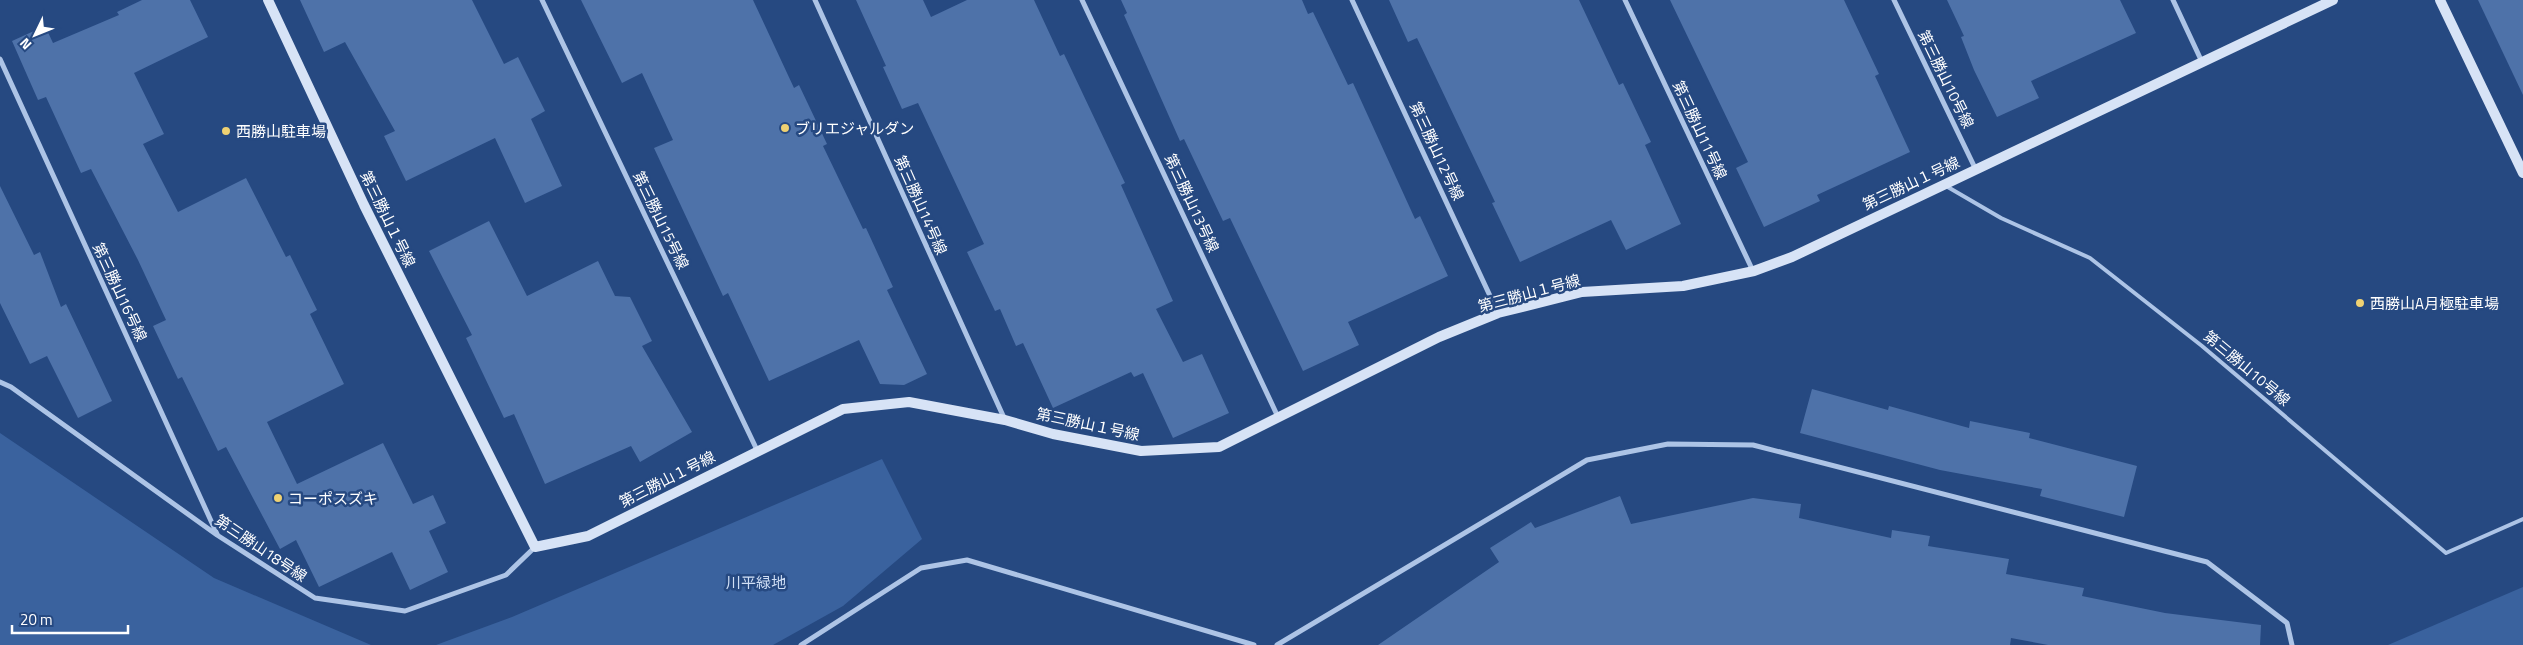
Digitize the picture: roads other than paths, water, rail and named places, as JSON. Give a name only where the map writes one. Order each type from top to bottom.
[{"type":"street","name":"第三勝山１号線","points":[[268,0],[364,205],[535,547],[588,536],[842,409],[909,402],[1005,420],[1053,434],[1141,451],[1219,448],[1439,337],[1498,313],[1582,292],[1683,286],[1754,271],[1792,257],[2333,0]]},
{"type":"street","name":"第三勝山15号線","points":[[542,0],[757,450]]},
{"type":"street","name":"第三勝山14号線","points":[[815,0],[1005,420]]},
{"type":"street","name":"第三勝山13号線","points":[[1082,0],[1278,417]]},
{"type":"street","name":"第三勝山12号線","points":[[1352,0],[1498,313]]},
{"type":"street","name":"第三勝山11号線","points":[[1625,0],[1754,271]]},
{"type":"street","name":"第三勝山10号線","points":[[1894,0],[1976,170]]},
{"type":"street","points":[[2173,0],[2203,62]]},
{"type":"street","points":[[2440,0],[2523,172]]},
{"type":"street","name":"第三勝山16号線","points":[[0,59],[217,534]]},
{"type":"street","name":"第三勝山18号線","points":[[0,382],[12,387],[217,534],[314,598],[405,611],[506,574],[535,547]]},
{"type":"street","points":[[1277,645],[1587,460],[1668,444],[1753,445],[2207,562],[2287,623],[2292,645]]},
{"type":"street","points":[[801,645],[921,568],[967,560],[1254,645]]},
{"type":"lane","name":"第三勝山10号線","points":[[1944,184],[2001,218],[2090,258],[2202,346],[2446,553],[2523,518]]},
{"type":"place","name":"ブリエジャルダン","points":[[785,128]]},
{"type":"place","name":"西勝山駐車場","points":[[226,131]]},
{"type":"place","name":"西勝山A月極駐車場","points":[[2360,303]]},
{"type":"place","name":"コーポスズキ","points":[[278,498]]},
{"type":"park label","name":"川平緑地","points":[[756,582]]}]
